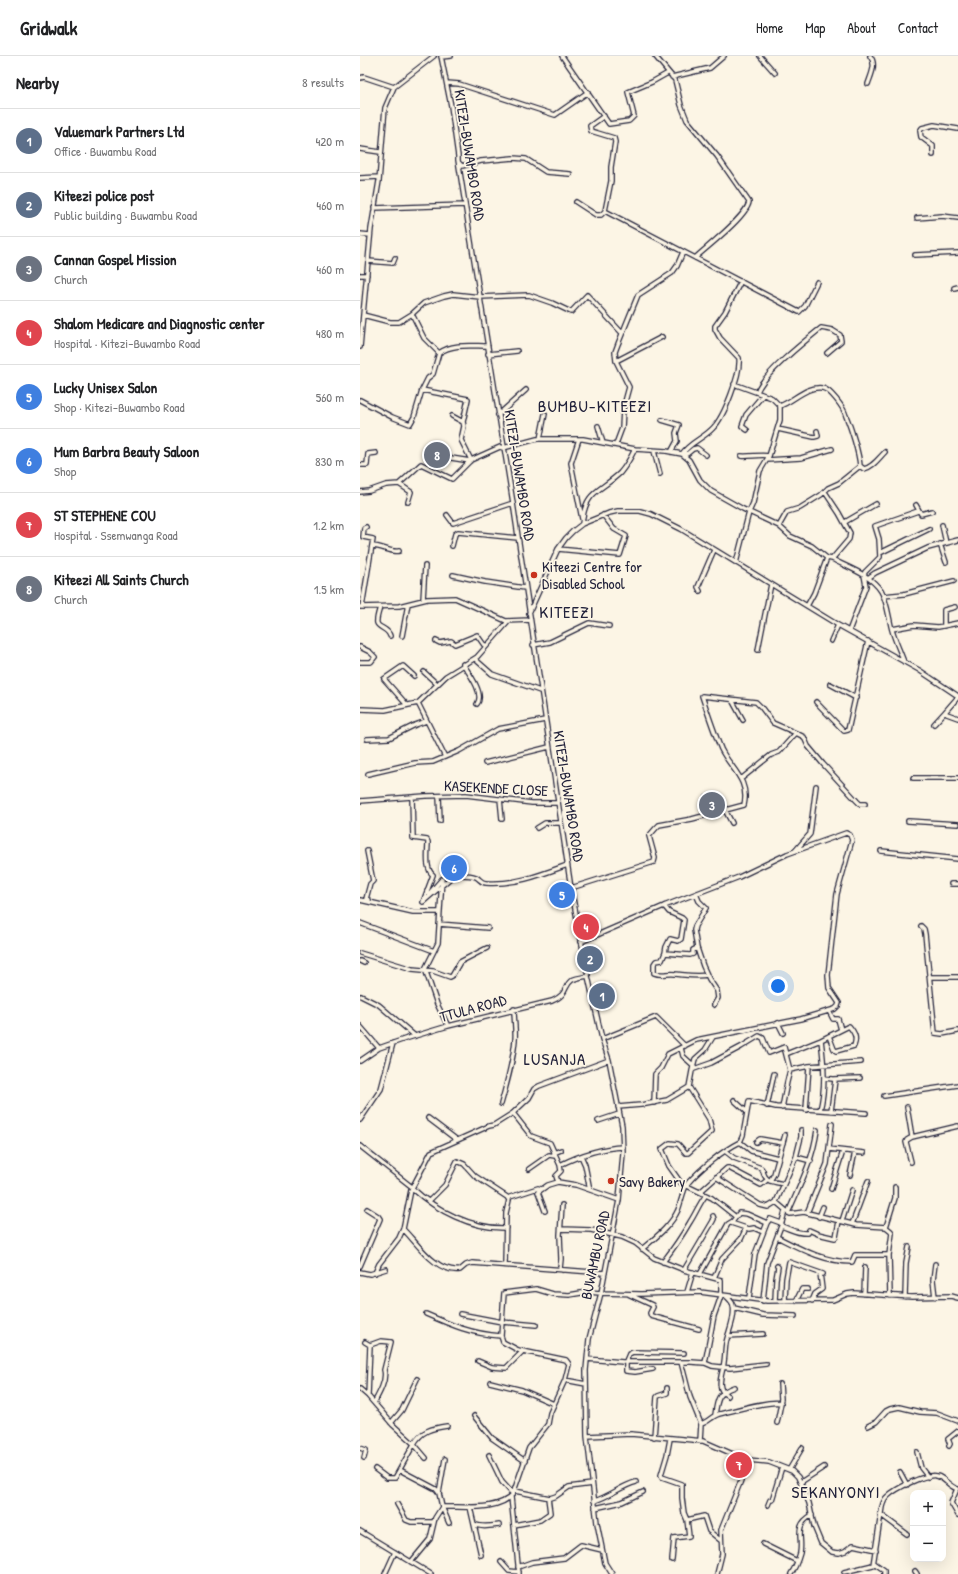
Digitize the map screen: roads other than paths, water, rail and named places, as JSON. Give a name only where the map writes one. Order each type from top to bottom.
[{"type":"street","points":[[360,346],[370,235],[379,177],[385,108],[394,87],[434,56]]},
{"type":"street","points":[[441,56],[451,56]]},
{"type":"street","name":"KITEZI-BUWAMBO ROAD","points":[[441,56],[447,84],[488,346],[488,354],[518,538],[560,822],[581,942]]},
{"type":"street","points":[[562,56],[609,124],[629,121],[633,118],[634,114],[628,92],[668,73]]},
{"type":"street","points":[[655,56],[675,80],[681,105],[687,120],[717,156],[749,202],[748,207],[740,217],[696,258]]},
{"type":"street","points":[[672,77],[710,68],[724,56]]},
{"type":"street","points":[[760,56],[775,73]]},
{"type":"street","points":[[868,84],[874,64],[870,56]]},
{"type":"street","points":[[360,78],[394,87]]},
{"type":"street","points":[[447,84],[459,84],[555,115],[588,92]]},
{"type":"street","points":[[576,202],[596,214],[600,215],[605,211],[615,142],[614,138],[591,131],[590,126],[604,116]]},
{"type":"street","points":[[933,155],[934,146],[921,137],[920,131],[922,128],[934,125],[958,129]]},
{"type":"street","points":[[360,149],[380,152]]},
{"type":"street","points":[[458,160],[462,166],[481,161],[513,158],[526,159],[546,172],[570,174]]},
{"type":"street","points":[[360,178],[379,177]]},
{"type":"street","points":[[374,208],[465,205]]},
{"type":"street","points":[[605,211],[799,312],[805,306],[817,282]]},
{"type":"street","points":[[917,218],[942,216],[958,218]]},
{"type":"street","points":[[360,234],[370,235]]},
{"type":"street","points":[[616,444],[622,428],[623,409],[629,387],[616,361],[616,348],[629,320],[638,294],[672,273],[683,252]]},
{"type":"street","points":[[915,255],[958,253]]},
{"type":"street","points":[[368,261],[389,264],[393,263],[395,258]]},
{"type":"street","points":[[360,275],[367,275]]},
{"type":"street","points":[[683,454],[714,426],[728,400],[734,384],[738,358],[720,338],[715,326],[725,312],[741,281]]},
{"type":"street","points":[[363,315],[390,322],[399,322],[412,314],[424,303],[444,296],[466,294],[480,297],[529,295],[552,303],[571,312],[585,296],[588,296],[622,333]]},
{"type":"street","points":[[412,314],[424,338],[438,353]]},
{"type":"street","points":[[756,392],[762,383],[780,364],[821,328],[835,331],[840,334],[841,341],[827,353]]},
{"type":"street","points":[[616,361],[662,337]]},
{"type":"street","points":[[360,400],[392,417],[410,424],[414,417],[422,390],[428,378],[433,374],[438,353],[454,346],[488,346]]},
{"type":"street","points":[[488,354],[517,351]]},
{"type":"street","points":[[734,384],[775,400],[780,406],[780,420],[778,429],[768,458],[760,471],[752,507],[749,512],[736,563]]},
{"type":"street","points":[[780,406],[804,392],[819,388],[826,390],[834,396],[847,416],[860,466],[864,469],[867,468],[876,462],[885,452]]},
{"type":"street","points":[[422,390],[468,398],[461,440],[470,461]]},
{"type":"street","points":[[498,415],[526,390]]},
{"type":"street","points":[[747,430],[742,426],[743,420],[763,395]]},
{"type":"street","points":[[540,438],[545,414]]},
{"type":"street","points":[[452,416],[463,422]]},
{"type":"street","points":[[662,420],[679,425],[676,433],[677,441],[671,452]]},
{"type":"street","points":[[598,426],[603,443]]},
{"type":"street","points":[[778,429],[814,437],[818,436],[817,431]]},
{"type":"street","points":[[360,492],[369,491],[386,485],[399,484],[421,464],[452,479],[470,461],[499,447],[503,448],[528,440],[540,438],[579,439],[616,444],[635,449],[683,454],[687,454],[697,448],[706,455]]},
{"type":"street","points":[[579,439],[571,463],[582,523]]},
{"type":"street","points":[[430,445],[445,457],[470,461]]},
{"type":"street","points":[[582,523],[586,508],[592,495],[621,472],[635,449]]},
{"type":"street","points":[[741,456],[766,455],[768,458],[801,458],[832,450]]},
{"type":"street","points":[[654,451],[660,474]]},
{"type":"street","points":[[360,465],[367,465],[368,454],[376,453]]},
{"type":"street","points":[[683,454],[689,460],[700,480],[711,491],[749,512],[779,526],[790,536],[812,546],[827,558],[864,575],[880,589],[904,662]]},
{"type":"street","points":[[779,526],[787,512],[800,508],[825,492],[828,488],[839,483],[860,466]]},
{"type":"street","points":[[399,484],[411,492],[408,502]]},
{"type":"street","points":[[825,492],[845,522],[850,533],[850,536],[832,559]]},
{"type":"street","points":[[447,515],[453,523],[512,503]]},
{"type":"street","points":[[845,522],[876,504]]},
{"type":"street","points":[[916,505],[918,511],[922,514],[932,511]]},
{"type":"street","points":[[529,614],[558,549],[566,538],[582,523],[618,511],[631,510],[651,514],[681,529],[838,625],[904,662],[958,697],[934,724]]},
{"type":"street","points":[[849,631],[855,612],[865,590],[866,582],[864,575],[869,567],[879,558],[879,539],[875,526],[918,511]]},
{"type":"street","points":[[558,549],[620,555],[626,536],[614,529],[603,515]]},
{"type":"street","points":[[942,525],[946,543]]},
{"type":"street","points":[[366,527],[364,528],[363,536],[373,539],[361,606],[380,607],[408,604],[423,600],[458,599],[508,622],[530,620]]},
{"type":"street","points":[[880,553],[929,529]]},
{"type":"street","points":[[452,546],[455,534],[458,532],[518,538]]},
{"type":"street","points":[[868,578],[875,573],[928,548],[958,540]]},
{"type":"street","points":[[940,544],[946,562]]},
{"type":"street","points":[[372,546],[384,547],[391,551],[399,551]]},
{"type":"street","points":[[700,591],[698,587],[714,550]]},
{"type":"street","points":[[807,606],[819,581],[827,558]]},
{"type":"street","points":[[423,600],[425,566]]},
{"type":"street","points":[[453,575],[485,582],[525,588]]},
{"type":"street","points":[[883,596],[904,594],[954,581]]},
{"type":"street","points":[[758,650],[770,584]]},
{"type":"street","points":[[402,636],[408,604]]},
{"type":"street","points":[[380,607],[377,623],[378,626],[388,631],[390,636]]},
{"type":"street","points":[[944,626],[944,610],[955,607]]},
{"type":"street","points":[[360,709],[385,710],[418,703],[446,676],[464,664],[475,659],[508,622]]},
{"type":"street","points":[[892,629],[914,624],[935,628],[958,622]]},
{"type":"street","points":[[533,645],[550,642],[589,623],[609,626]]},
{"type":"street","points":[[831,641],[838,625]]},
{"type":"street","points":[[436,641],[440,643],[451,641],[454,644],[477,635],[484,645],[486,645]]},
{"type":"street","points":[[816,702],[846,731],[849,729],[868,642]]},
{"type":"street","points":[[360,647],[370,652],[375,657],[371,662],[360,662]]},
{"type":"street","points":[[475,659],[492,674],[540,691]]},
{"type":"street","points":[[464,664],[476,685],[480,698],[477,704]]},
{"type":"street","points":[[407,705],[384,679],[403,666],[414,676]]},
{"type":"street","points":[[424,672],[437,684]]},
{"type":"street","points":[[830,684],[856,698]]},
{"type":"street","points":[[571,888],[654,862],[654,854],[649,838],[656,828],[661,825],[741,806],[745,803],[741,779],[721,748],[702,696],[756,702],[762,707],[773,723],[804,737],[808,746],[823,764],[860,804],[865,804]]},
{"type":"street","points":[[732,700],[743,720]]},
{"type":"street","points":[[418,703],[445,757]]},
{"type":"street","points":[[945,712],[958,718]]},
{"type":"street","points":[[368,774],[416,763],[429,763],[459,751],[498,729],[545,720]]},
{"type":"street","points":[[367,739],[389,738],[426,721]]},
{"type":"street","points":[[741,779],[771,755],[779,752],[796,733]]},
{"type":"street","points":[[485,763],[549,748]]},
{"type":"street","points":[[913,778],[958,778]]},
{"type":"street","points":[[795,851],[810,834],[816,786]]},
{"type":"street","name":"KASEKENDE CLOSE","points":[[360,801],[469,795],[534,804],[558,803]]},
{"type":"street","points":[[439,796],[440,821]]},
{"type":"street","points":[[412,797],[413,838],[427,840],[429,867],[433,875],[423,902]]},
{"type":"street","points":[[706,797],[707,814]]},
{"type":"street","points":[[500,799],[502,819]]},
{"type":"street","points":[[725,810],[732,823]]},
{"type":"street","points":[[908,821],[958,824]]},
{"type":"street","points":[[537,828],[545,823],[560,822]]},
{"type":"street","points":[[581,942],[664,906],[739,877],[795,851],[846,833],[851,837],[852,840],[836,900],[828,975],[829,988],[838,1003],[838,1006],[835,1010],[696,1040],[668,1054],[664,1063],[655,1074],[654,1103]]},
{"type":"street","points":[[367,851],[373,881],[370,884],[366,899],[379,905]]},
{"type":"street","points":[[881,851],[958,859]]},
{"type":"street","points":[[423,902],[454,875],[474,876],[484,883],[508,883],[526,880],[567,865]]},
{"type":"street","points":[[423,902],[442,879],[438,944],[425,970],[437,1004],[448,1026]]},
{"type":"street","points":[[951,884],[958,884]]},
{"type":"street","points":[[696,894],[706,908],[694,928],[697,948],[707,975],[718,990],[718,998],[714,1006]]},
{"type":"street","points":[[360,900],[412,912],[439,912]]},
{"type":"street","points":[[664,906],[672,914],[684,920],[681,939],[678,941],[670,939],[662,960],[656,961],[653,971],[655,974],[707,975]]},
{"type":"street","points":[[360,923],[434,951]]},
{"type":"street","points":[[439,924],[488,928]]},
{"type":"street","points":[[921,926],[924,929],[925,934],[935,1033],[942,1034],[958,1031]]},
{"type":"street","name":"BUWAMBU ROAD","points":[[581,942],[602,1039],[609,1060],[622,1126],[623,1147],[619,1200],[601,1293],[591,1328],[587,1359],[586,1384],[587,1436],[594,1501],[605,1563],[612,1574]]},
{"type":"street","points":[[360,953],[412,969],[425,970],[451,977],[460,962],[488,948]]},
{"type":"street","points":[[665,953],[690,955],[692,954],[693,950],[697,948]]},
{"type":"street","name":"TTULA ROAD","points":[[360,1062],[379,1048],[393,1043],[448,1026],[558,998],[573,980],[588,976]]},
{"type":"street","points":[[930,977],[958,977]]},
{"type":"street","points":[[361,996],[379,1005],[415,1036]]},
{"type":"street","points":[[500,1104],[510,1071],[514,1045],[514,1010]]},
{"type":"street","points":[[829,1011],[833,1018],[838,1019],[841,1030]]},
{"type":"street","points":[[602,1039],[656,1017],[683,1047],[683,1056],[694,1066]]},
{"type":"street","points":[[778,1023],[783,1033]]},
{"type":"street","points":[[360,1026],[379,1048]]},
{"type":"street","points":[[786,1054],[821,1040],[829,1036],[841,1030],[849,1026],[856,1039],[854,1046],[836,1051],[829,1036]]},
{"type":"street","points":[[692,1072],[694,1069],[711,1063],[737,1050],[759,1036],[763,1038],[769,1054],[782,1046],[786,1054],[790,1070],[782,1108]]},
{"type":"street","points":[[713,1037],[704,1050],[695,1059],[689,1087],[708,1118],[712,1131],[688,1153],[686,1153],[678,1144],[670,1143],[662,1148],[673,1172],[681,1183],[706,1195],[736,1217]]},
{"type":"street","points":[[820,1110],[824,1078],[821,1040]]},
{"type":"street","points":[[360,1120],[381,1089],[393,1043]]},
{"type":"street","points":[[375,1273],[379,1264],[399,1238],[403,1229],[411,1190],[431,1152],[494,1125],[513,1113],[529,1098],[534,1089],[539,1086],[609,1060]]},
{"type":"street","points":[[790,1070],[824,1064],[861,1062]]},
{"type":"street","points":[[806,1110],[809,1066]]},
{"type":"street","points":[[767,1106],[774,1074]]},
{"type":"street","points":[[824,1078],[860,1078]]},
{"type":"street","points":[[831,1111],[834,1097],[834,1079]]},
{"type":"street","points":[[884,1096],[958,1085]]},
{"type":"street","points":[[618,1107],[667,1100],[689,1087]]},
{"type":"street","points":[[734,1100],[746,1111]]},
{"type":"street","points":[[642,1249],[666,1227],[675,1216],[683,1198],[686,1186],[704,1167],[740,1142],[743,1135],[746,1111],[749,1101],[782,1108],[866,1113]]},
{"type":"street","points":[[907,1107],[912,1137]]},
{"type":"street","points":[[513,1113],[531,1136],[550,1143],[560,1165],[560,1171],[556,1176],[558,1182]]},
{"type":"street","points":[[598,1121],[619,1114]]},
{"type":"street","points":[[428,1118],[457,1140]]},
{"type":"street","points":[[704,1122],[708,1118]]},
{"type":"street","points":[[807,1213],[827,1164],[832,1124]]},
{"type":"street","points":[[911,1162],[906,1142],[907,1140],[912,1137],[958,1126]]},
{"type":"street","points":[[716,1177],[760,1205],[768,1207],[776,1202],[796,1157],[801,1137],[801,1130]]},
{"type":"street","points":[[763,1301],[767,1263],[781,1225],[810,1161],[815,1145],[817,1130]]},
{"type":"street","points":[[700,1192],[725,1169],[729,1168],[761,1185],[769,1180],[774,1174],[785,1135]]},
{"type":"street","points":[[756,1142],[760,1138],[783,1144]]},
{"type":"street","points":[[740,1142],[751,1151],[778,1158]]},
{"type":"street","points":[[360,1146],[429,1201],[461,1220],[476,1225],[506,1228]]},
{"type":"street","points":[[560,1165],[603,1149],[623,1147]]},
{"type":"street","points":[[829,1149],[864,1153]]},
{"type":"street","points":[[529,1169],[549,1155],[561,1150]]},
{"type":"street","points":[[725,1151],[734,1158],[761,1168],[764,1175],[769,1180],[784,1184]]},
{"type":"street","points":[[831,1189],[843,1151]]},
{"type":"street","points":[[850,1176],[855,1152]]},
{"type":"street","points":[[581,1156],[586,1168],[590,1190]]},
{"type":"street","points":[[796,1157],[810,1161]]},
{"type":"street","points":[[429,1201],[445,1185],[457,1161],[464,1164],[475,1176],[509,1199]]},
{"type":"street","points":[[852,1224],[868,1181]]},
{"type":"street","points":[[505,1265],[506,1228],[510,1197],[538,1188],[541,1189],[558,1182],[576,1185],[619,1200]]},
{"type":"street","points":[[886,1227],[895,1198],[895,1186]]},
{"type":"street","points":[[541,1189],[538,1192],[538,1195],[544,1204],[545,1211]]},
{"type":"street","points":[[748,1298],[755,1254],[763,1232],[770,1219],[790,1228],[795,1232],[808,1233],[809,1230],[835,1238],[852,1190]]},
{"type":"street","points":[[663,1262],[683,1235],[698,1206],[706,1195]]},
{"type":"street","points":[[776,1202],[792,1215],[800,1212],[807,1213],[852,1224],[886,1227],[891,1230],[892,1233],[889,1255],[890,1296]]},
{"type":"street","points":[[562,1205],[560,1230],[560,1269],[562,1270]]},
{"type":"street","points":[[819,1217],[823,1206]]},
{"type":"street","points":[[360,1266],[380,1219],[367,1209]]},
{"type":"street","points":[[700,1274],[728,1224],[739,1213],[767,1223]]},
{"type":"street","points":[[684,1270],[714,1221],[713,1216]]},
{"type":"street","points":[[731,1222],[746,1228],[754,1228],[763,1232]]},
{"type":"street","points":[[714,1278],[722,1259],[741,1239],[746,1228]]},
{"type":"street","points":[[403,1229],[434,1262],[458,1271],[466,1265],[472,1263],[605,1273]]},
{"type":"street","points":[[560,1230],[591,1230],[627,1239],[650,1256],[663,1262],[684,1270],[714,1278],[722,1282],[724,1296],[714,1316],[705,1363]]},
{"type":"street","points":[[777,1237],[819,1257],[831,1261],[852,1262],[855,1255],[889,1255]]},
{"type":"street","points":[[905,1297],[906,1263],[909,1247]]},
{"type":"street","points":[[786,1301],[786,1279],[789,1262],[822,1273],[822,1289],[816,1294],[812,1301]]},
{"type":"street","points":[[935,1264],[935,1297]]},
{"type":"street","points":[[775,1301],[777,1266]]},
{"type":"street","points":[[864,1294],[865,1267]]},
{"type":"street","points":[[360,1272],[370,1274],[386,1269]]},
{"type":"street","points":[[687,1292],[693,1272]]},
{"type":"street","points":[[796,1301],[802,1290],[808,1288]]},
{"type":"street","points":[[501,1562],[510,1571],[519,1573],[514,1525],[513,1494],[531,1445],[548,1424],[554,1404],[565,1380],[569,1364],[566,1360],[523,1351],[505,1344],[501,1336],[504,1293],[536,1289],[560,1295],[588,1292],[667,1294],[704,1292],[763,1301],[832,1300],[850,1293],[905,1297],[951,1296],[958,1298]]},
{"type":"street","points":[[627,1294],[653,1306],[650,1313],[651,1316],[699,1329]]},
{"type":"street","points":[[637,1298],[639,1294]]},
{"type":"street","points":[[722,1393],[720,1376],[734,1308],[732,1302],[724,1296]]},
{"type":"street","points":[[734,1308],[763,1315],[795,1316]]},
{"type":"street","points":[[426,1314],[478,1334],[501,1336]]},
{"type":"street","points":[[460,1314],[502,1322],[536,1325]]},
{"type":"street","points":[[728,1336],[763,1334]]},
{"type":"street","points":[[365,1342],[370,1345],[382,1341],[391,1342],[383,1384],[374,1403]]},
{"type":"street","points":[[368,1396],[370,1345]]},
{"type":"street","points":[[478,1361],[492,1367],[506,1368],[523,1351]]},
{"type":"street","points":[[653,1369],[628,1372],[626,1368],[626,1361],[629,1354],[633,1352],[684,1353]]},
{"type":"street","points":[[587,1359],[705,1363],[722,1368],[766,1364]]},
{"type":"street","points":[[681,1362],[690,1397],[701,1424],[700,1441]]},
{"type":"street","points":[[391,1423],[402,1410],[417,1379]]},
{"type":"street","points":[[565,1380],[586,1384]]},
{"type":"street","points":[[490,1382],[522,1390],[554,1404]]},
{"type":"street","points":[[777,1423],[781,1404],[780,1384]]},
{"type":"street","points":[[715,1415],[718,1398],[722,1393],[734,1386]]},
{"type":"street","points":[[654,1437],[657,1397],[668,1393],[667,1388]]},
{"type":"street","points":[[360,1395],[361,1390],[426,1458]]},
{"type":"street","points":[[722,1393],[728,1396]]},
{"type":"street","points":[[701,1424],[708,1422],[715,1415],[770,1403],[780,1403]]},
{"type":"street","points":[[868,1426],[876,1422],[886,1411],[899,1407],[937,1413],[958,1421]]},
{"type":"street","points":[[474,1416],[492,1438],[525,1461]]},
{"type":"street","points":[[375,1469],[387,1478],[395,1478],[417,1438],[424,1432],[447,1426]]},
{"type":"street","points":[[948,1446],[950,1444],[948,1439],[958,1431]]},
{"type":"street","points":[[587,1436],[624,1434],[700,1441],[748,1460],[769,1462],[782,1467],[795,1473],[801,1482],[821,1543],[832,1552],[842,1553],[853,1545],[876,1550]]},
{"type":"street","points":[[670,1438],[661,1475],[662,1478],[682,1484],[684,1513],[687,1520],[689,1536],[674,1538],[672,1560]]},
{"type":"street","points":[[360,1448],[366,1450],[364,1458]]},
{"type":"street","points":[[789,1470],[802,1448]]},
{"type":"street","points":[[917,1452],[921,1468],[928,1477]]},
{"type":"street","points":[[489,1455],[502,1482],[513,1494]]},
{"type":"street","points":[[445,1458],[439,1493],[442,1507],[449,1523]]},
{"type":"street","points":[[718,1573],[722,1554],[720,1534],[748,1460]]},
{"type":"street","points":[[768,1505],[770,1500],[772,1500],[782,1467]]},
{"type":"street","points":[[801,1482],[824,1467]]},
{"type":"street","points":[[400,1470],[436,1489],[439,1493]]},
{"type":"street","points":[[900,1472],[907,1485]]},
{"type":"street","points":[[844,1572],[870,1566],[874,1563],[880,1514],[883,1504],[887,1497],[907,1485],[928,1477],[938,1476],[953,1488],[958,1489],[951,1503],[958,1515]]},
{"type":"street","points":[[594,1501],[607,1497],[626,1485],[636,1482]]},
{"type":"street","points":[[442,1507],[470,1507],[494,1504],[513,1494],[548,1498],[556,1496],[569,1487],[592,1484]]},
{"type":"street","points":[[595,1508],[622,1502],[643,1492]]},
{"type":"street","points":[[514,1525],[542,1519],[550,1512],[548,1498]]},
{"type":"street","points":[[397,1504],[406,1520],[411,1522],[434,1522]]},
{"type":"street","points":[[411,1562],[430,1539],[434,1522],[442,1507]]},
{"type":"street","points":[[470,1507],[481,1555]]},
{"type":"street","points":[[880,1514],[907,1534]]},
{"type":"street","points":[[791,1574],[800,1552],[801,1526],[804,1520],[812,1515]]},
{"type":"street","points":[[687,1520],[704,1516],[709,1531],[720,1540]]},
{"type":"street","points":[[474,1524],[477,1526],[488,1527],[499,1525]]},
{"type":"street","points":[[360,1531],[431,1574]]},
{"type":"street","points":[[518,1567],[532,1562],[564,1558],[581,1544],[602,1550]]},
{"type":"street","points":[[763,1544],[797,1560]]},
{"type":"street","points":[[385,1574],[395,1552]]},
{"type":"street","points":[[874,1563],[884,1570],[884,1574]]},
{"type":"place","name":"Kiteezi All Saints Church","points":[[437,455]]},
{"type":"place","name":"Kiteezi Centre for Disabled School","points":[[534,575]]},
{"type":"place","name":"Cannan Gospel Mission","points":[[712,805]]},
{"type":"place","name":"Mum Barbra Beauty Saloon","points":[[454,868]]},
{"type":"place","name":"Lucky Unisex Salon","points":[[562,895]]},
{"type":"place","name":"Shalom Medicare and Diagnostic center","points":[[586,927]]},
{"type":"place","name":"Kiteezi police post","points":[[590,959]]},
{"type":"place","name":"Valuemark Partners Ltd","points":[[602,996]]},
{"type":"place","name":"Savy Bakery","points":[[611,1181]]},
{"type":"place","name":"ST STEPHENE COU","points":[[739,1465]]},
{"type":"district","name":"BUMBU-KITEEZI","points":[[595,405]]},
{"type":"district","name":"KITEEZI","points":[[567,611]]},
{"type":"district","name":"LUSANJA","points":[[555,1058]]},
{"type":"district","name":"SEKANYONYI","points":[[836,1491]]}]
